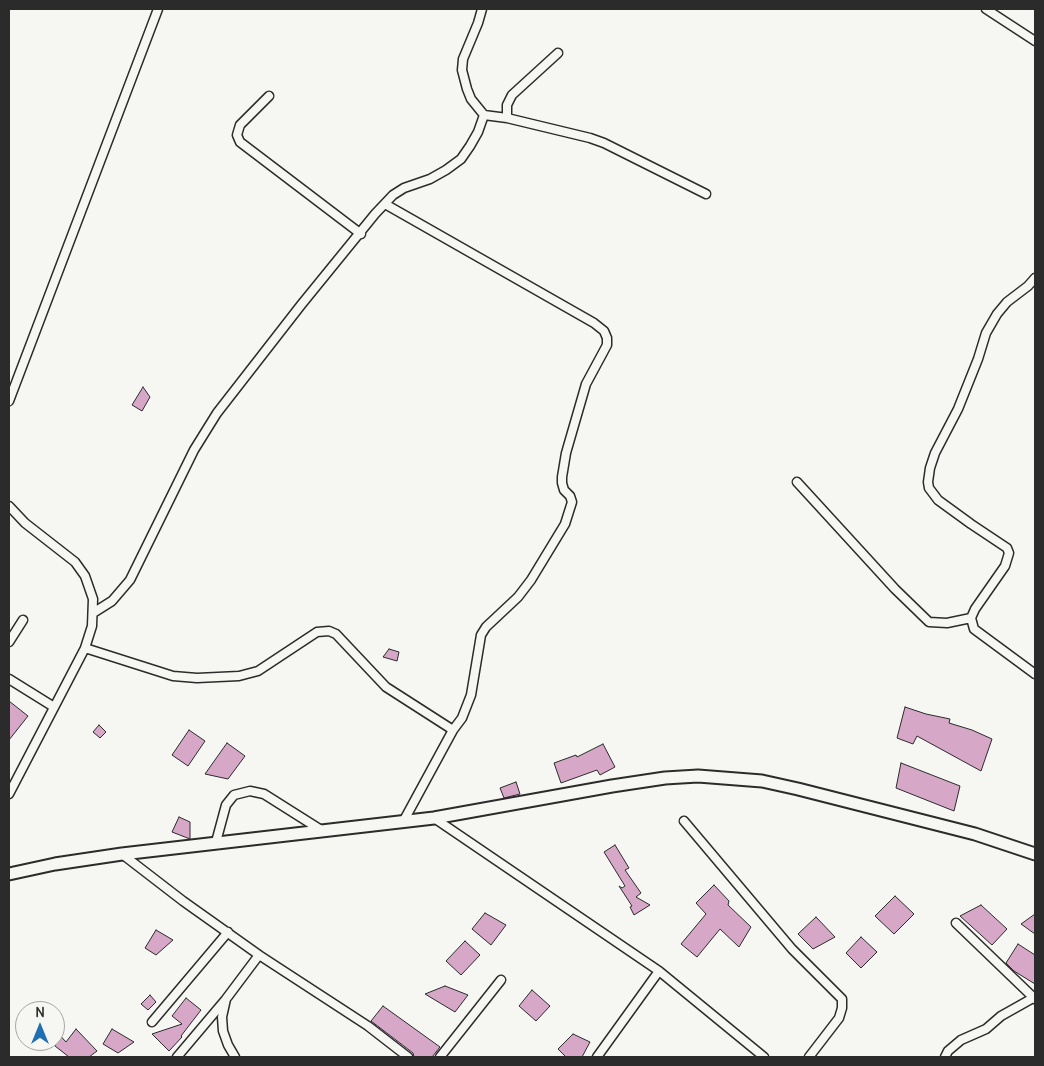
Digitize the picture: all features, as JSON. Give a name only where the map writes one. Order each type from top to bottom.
[{"type":"main road","points":[[9,874],[55,864],[122,854],[434,818],[612,786],[665,778],[698,776],[762,781],[798,789],[975,834],[1035,854]]},
{"type":"street","points":[[9,401],[11,385],[158,9]]},
{"type":"street","points":[[482,9],[463,59],[462,70],[464,83],[471,99],[484,115],[507,118],[590,138],[604,143],[706,194]]},
{"type":"street","points":[[986,9],[1035,41]]},
{"type":"street","points":[[507,118],[507,105],[512,95],[558,53]]},
{"type":"street","points":[[269,96],[240,125],[237,135],[240,142],[361,234]]},
{"type":"street","points":[[93,613],[112,601],[130,580],[194,450],[217,413],[301,305],[394,195],[404,188],[446,170],[461,159],[478,132],[484,115]]},
{"type":"street","points":[[385,204],[594,323],[604,331],[608,338],[607,345],[586,384],[566,453],[562,483],[572,502],[565,524],[518,598],[486,627],[481,635],[471,695],[462,718],[453,730],[403,822]]},
{"type":"street","points":[[1035,278],[1028,286],[1007,302],[986,332],[978,359],[958,409],[935,453],[928,482],[929,488],[938,500],[1007,548],[1009,553],[1005,566],[975,609],[971,618],[974,629],[1035,674]]},
{"type":"street","points":[[796,482],[895,589],[929,622],[947,623],[971,618]]},
{"type":"street","points":[[9,506],[75,562],[90,587],[93,598],[92,626],[85,648],[9,794]]},
{"type":"street","points":[[9,642],[23,620]]},
{"type":"street","points":[[85,648],[173,676],[197,678],[239,676],[258,671],[317,632],[329,631],[336,634],[386,687],[453,730]]},
{"type":"street","points":[[9,679],[54,708]]},
{"type":"street","points":[[216,842],[226,806],[234,796],[250,791],[264,794],[321,830]]},
{"type":"street","points":[[434,818],[659,971],[764,1057]]},
{"type":"street","points":[[684,821],[792,949],[842,999],[839,1018],[809,1057]]},
{"type":"street","points":[[122,854],[228,932],[368,1026],[408,1057]]},
{"type":"street","points":[[945,1057],[948,1051],[961,1040],[986,1029],[1001,1016],[1034,998],[956,923]]},
{"type":"street","points":[[152,1022],[228,932]]},
{"type":"street","points":[[177,1057],[226,998],[259,954]]},
{"type":"street","points":[[597,1057],[659,971]]},
{"type":"street","points":[[440,1057],[501,980]]},
{"type":"street","points":[[226,998],[222,1017],[223,1031],[228,1045],[236,1057]]},
{"type":"building","points":[[143,387],[150,397],[142,411],[132,405]]},
{"type":"building","points":[[389,649],[399,652],[397,661],[383,657]]},
{"type":"building","points":[[9,701],[28,716],[9,740]]},
{"type":"building","points":[[905,707],[950,719],[949,723],[992,739],[981,771],[917,736],[913,744],[897,738]]},
{"type":"building","points":[[99,725],[106,732],[100,738],[93,732]]},
{"type":"building","points":[[189,730],[205,741],[188,766],[172,755]]},
{"type":"building","points":[[227,743],[245,756],[228,779],[205,774]]},
{"type":"building","points":[[603,744],[615,767],[600,775],[597,770],[561,783],[554,763],[576,755],[577,757]]},
{"type":"building","points":[[901,763],[960,786],[954,811],[896,788]]},
{"type":"building","points":[[516,782],[520,794],[504,798],[500,788]]},
{"type":"building","points":[[179,817],[190,822],[190,839],[172,832]]},
{"type":"building","points":[[615,845],[629,868],[625,870],[641,893],[636,897],[650,905],[634,915],[630,907],[632,906],[619,886],[622,888],[625,886],[604,852]]},
{"type":"building","points":[[714,885],[729,901],[728,905],[751,927],[739,947],[720,929],[697,957],[681,944],[706,914],[696,903]]},
{"type":"building","points":[[895,896],[914,914],[894,934],[875,916]]},
{"type":"building","points":[[981,905],[1007,929],[992,945],[960,916]]},
{"type":"building","points":[[485,913],[506,925],[491,945],[472,929]]},
{"type":"building","points":[[1035,914],[1035,934],[1021,924]]},
{"type":"building","points":[[816,917],[835,937],[813,949],[798,934]]},
{"type":"building","points":[[156,930],[173,940],[156,955],[145,948]]},
{"type":"building","points":[[861,937],[877,952],[861,968],[846,953]]},
{"type":"building","points":[[465,941],[480,955],[461,975],[446,961]]},
{"type":"building","points":[[1018,944],[1035,955],[1035,984],[1014,971],[1006,963]]},
{"type":"building","points":[[445,986],[468,995],[455,1012],[425,994]]},
{"type":"building","points":[[532,990],[550,1006],[536,1021],[519,1006]]},
{"type":"building","points":[[150,995],[156,1002],[148,1010],[141,1004]]},
{"type":"building","points":[[186,998],[201,1010],[182,1037],[169,1051],[152,1034],[182,1024],[172,1016]]},
{"type":"building","points":[[383,1006],[440,1047],[432,1057],[414,1057],[413,1053],[371,1021]]},
{"type":"building","points":[[76,1029],[97,1051],[89,1057],[69,1057],[61,1051],[65,1051],[66,1042]]},
{"type":"building","points":[[112,1029],[134,1042],[118,1053],[103,1044]]},
{"type":"building","points":[[573,1034],[590,1042],[582,1057],[566,1057],[558,1049]]}]
